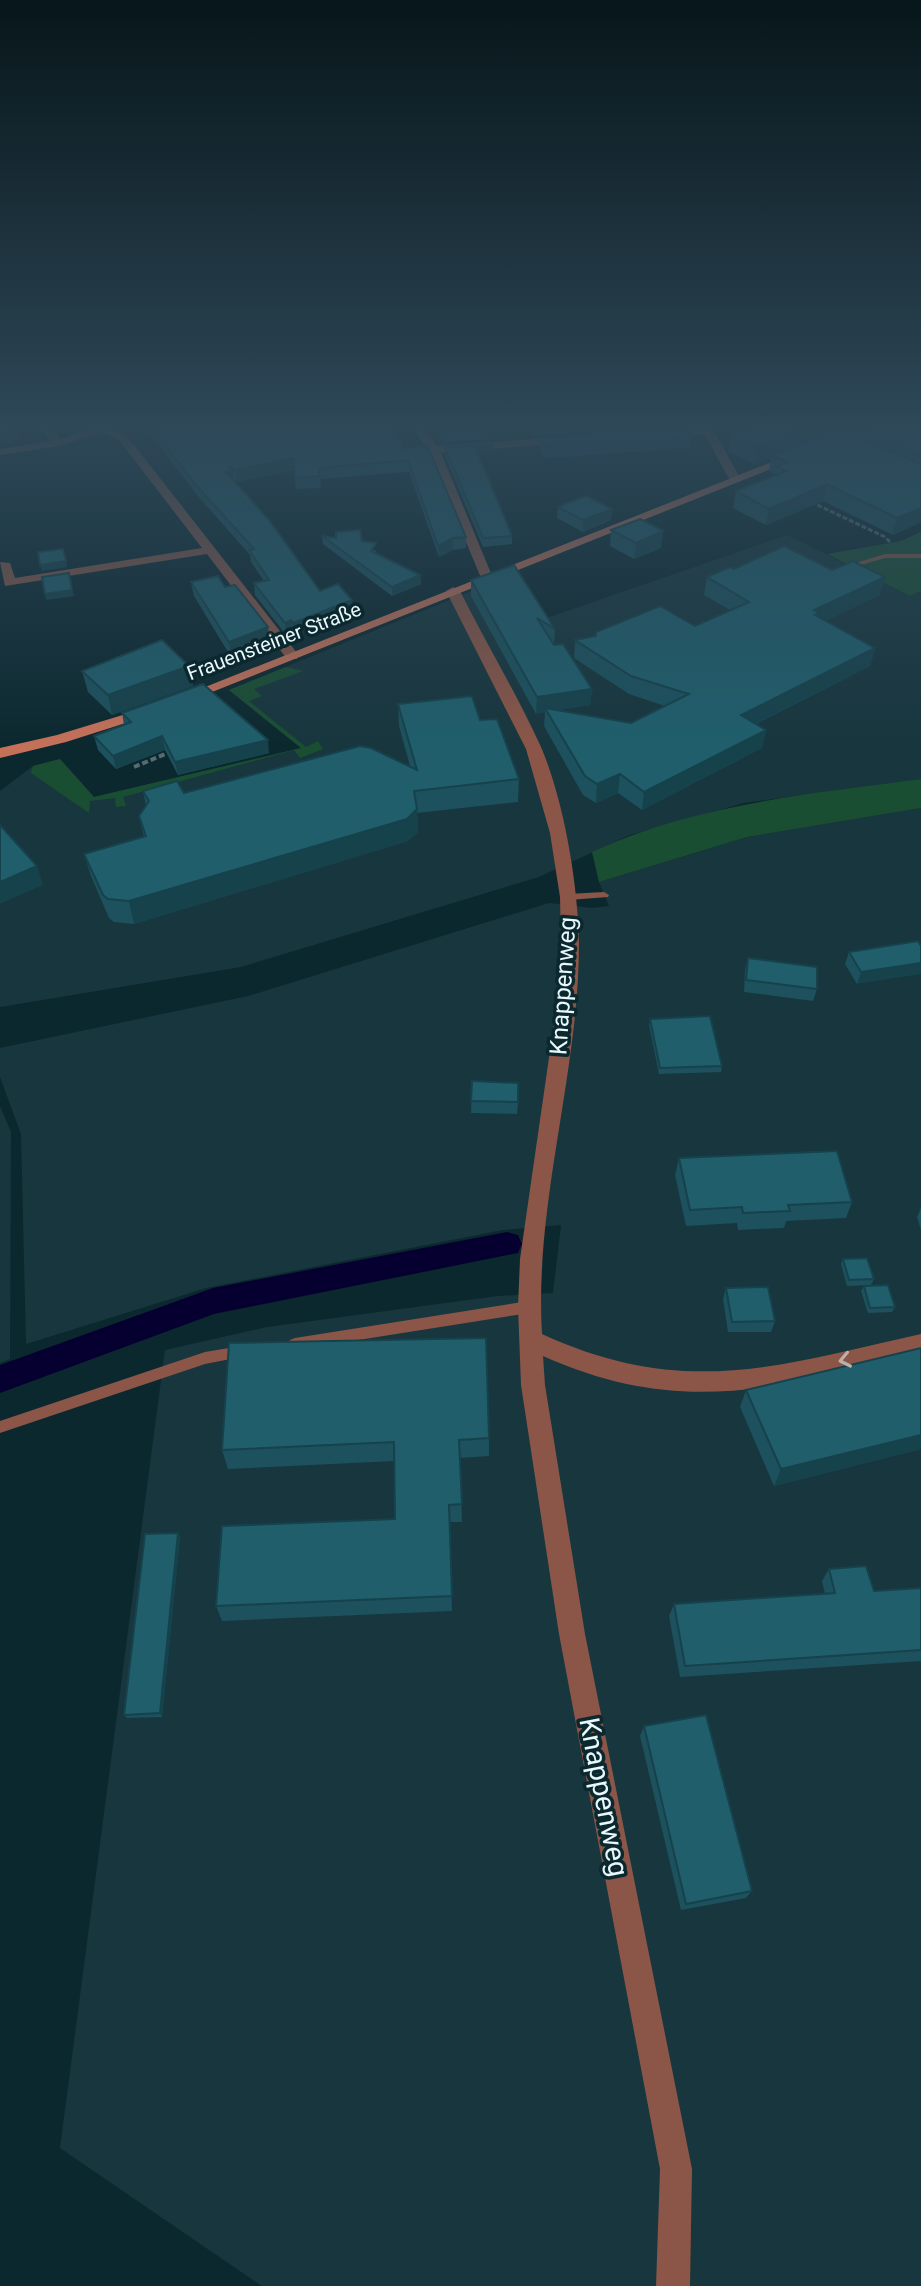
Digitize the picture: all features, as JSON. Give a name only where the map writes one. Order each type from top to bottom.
[{"type":"main road","name":"Frauensteiner Straße","points":[[0,753],[93,730],[292,656],[604,532]]},
{"type":"street","points":[[196,532],[292,656]]},
{"type":"street","points":[[468,532],[487,578]]},
{"type":"street","points":[[0,566],[5,566],[5,584],[210,550]]},
{"type":"street","name":"Knappenweg","points":[[453,591],[534,749],[558,833],[568,897],[570,944],[565,1009],[548,1148],[534,1227],[529,1307],[535,1401],[572,1634],[676,2169],[673,2286]]},
{"type":"street","points":[[531,1340],[609,1371],[669,1382],[742,1380],[921,1344]]},
{"type":"lane","points":[[850,566],[903,555],[921,556]]},
{"type":"lane","points":[[568,897],[604,895]]},
{"type":"lane","points":[[282,1346],[529,1307]]},
{"type":"lane","points":[[0,1427],[205,1358],[251,1350]]},
{"type":"path","points":[[874,532],[885,537],[903,555]]},
{"type":"path","points":[[134,767],[179,748]]},
{"type":"shaded area","points":[[787,535],[910,596],[921,591],[921,779],[744,803],[630,835],[539,877],[241,967],[0,1007],[0,791],[33,766],[60,759],[94,797],[301,748],[229,690],[506,577],[541,620]]},
{"type":"shaded area","points":[[921,808],[921,2286],[262,2286],[60,2148],[165,1350],[267,1327],[498,1296],[553,1293],[561,1225],[503,1230],[206,1288],[26,1344],[21,1134],[0,1077],[0,1048],[248,996],[549,903],[592,908],[609,906],[599,882],[747,837]]},
{"type":"shaded area","points":[[0,1106],[11,1132],[10,1359],[0,1363]]},
{"type":"green space","points":[[921,532],[921,591],[910,596],[827,554],[901,541]]},
{"type":"green space","points":[[286,667],[303,671],[254,689],[262,696],[249,701],[306,747],[318,741],[323,749],[300,758],[294,750],[123,797],[126,806],[116,807],[115,798],[90,801],[89,813],[31,773],[33,766],[60,759],[94,797],[301,748],[229,690]]},
{"type":"green space","points":[[921,779],[921,808],[747,837],[599,882],[592,852],[671,822],[753,803]]},
{"type":"building","points":[[238,532],[277,532],[320,591],[338,584],[352,600],[293,623],[291,620],[285,623],[254,583],[269,580],[249,550],[254,549]]},
{"type":"building","points":[[336,532],[360,532],[362,541],[376,543],[371,551],[420,575],[392,587],[322,536],[336,538]]},
{"type":"building","points":[[433,532],[464,532],[466,537],[453,538],[438,546]]},
{"type":"building","points":[[480,532],[510,532],[512,536],[483,538]]},
{"type":"building","points":[[614,532],[661,532],[636,543]]},
{"type":"building","points":[[784,546],[832,570],[853,561],[885,577],[814,610],[820,613],[815,615],[875,648],[741,715],[766,730],[644,792],[620,774],[597,784],[585,776],[545,708],[631,723],[689,694],[631,676],[575,640],[596,636],[596,632],[660,606],[695,626],[749,602],[707,577],[730,567],[734,569]]},
{"type":"building","points":[[63,549],[66,561],[40,565],[38,552]]},
{"type":"building","points":[[514,565],[555,629],[537,618],[554,645],[563,644],[592,689],[537,697],[471,580]]},
{"type":"building","points":[[69,573],[72,590],[45,594],[42,577]]},
{"type":"building","points":[[218,576],[225,587],[235,585],[268,627],[229,642],[191,582]]},
{"type":"building","points":[[162,640],[189,666],[108,695],[82,671]]},
{"type":"building","points":[[203,684],[268,740],[175,762],[162,736],[113,756],[94,736],[131,722],[122,713]]},
{"type":"building","points":[[472,696],[480,720],[497,719],[519,779],[414,791],[417,809],[407,819],[129,901],[108,899],[103,895],[84,854],[146,836],[139,816],[149,801],[143,791],[177,781],[184,793],[360,746],[371,748],[417,770],[398,704]]},
{"type":"building","points":[[0,825],[37,866],[0,882]]},
{"type":"building","points":[[918,941],[921,963],[861,972],[849,952]]},
{"type":"building","points":[[748,958],[817,967],[817,989],[746,980]]},
{"type":"building","points":[[710,1016],[722,1066],[660,1068],[650,1019]]},
{"type":"building","points":[[472,1081],[518,1083],[518,1102],[471,1101]]},
{"type":"building","points":[[837,1151],[852,1202],[788,1205],[790,1211],[743,1213],[742,1207],[690,1210],[679,1158]]},
{"type":"building","points":[[867,1258],[874,1279],[849,1280],[843,1259]]},
{"type":"building","points":[[888,1285],[895,1307],[870,1308],[864,1286]]},
{"type":"building","points":[[768,1287],[775,1321],[732,1322],[726,1288]]},
{"type":"building","points":[[486,1338],[489,1438],[459,1440],[462,1504],[449,1505],[452,1596],[216,1606],[222,1526],[395,1519],[394,1442],[222,1450],[229,1343]]},
{"type":"building","points":[[921,1348],[921,1435],[781,1469],[746,1390]]},
{"type":"building","points":[[178,1533],[160,1713],[124,1715],[145,1534]]},
{"type":"building","points":[[866,1566],[874,1591],[921,1588],[921,1650],[685,1666],[674,1604],[835,1593],[829,1569]]},
{"type":"building","points":[[706,1715],[752,1891],[686,1904],[644,1726]]},
{"type":"waterway","points":[[0,1379],[213,1301],[507,1244]]}]
